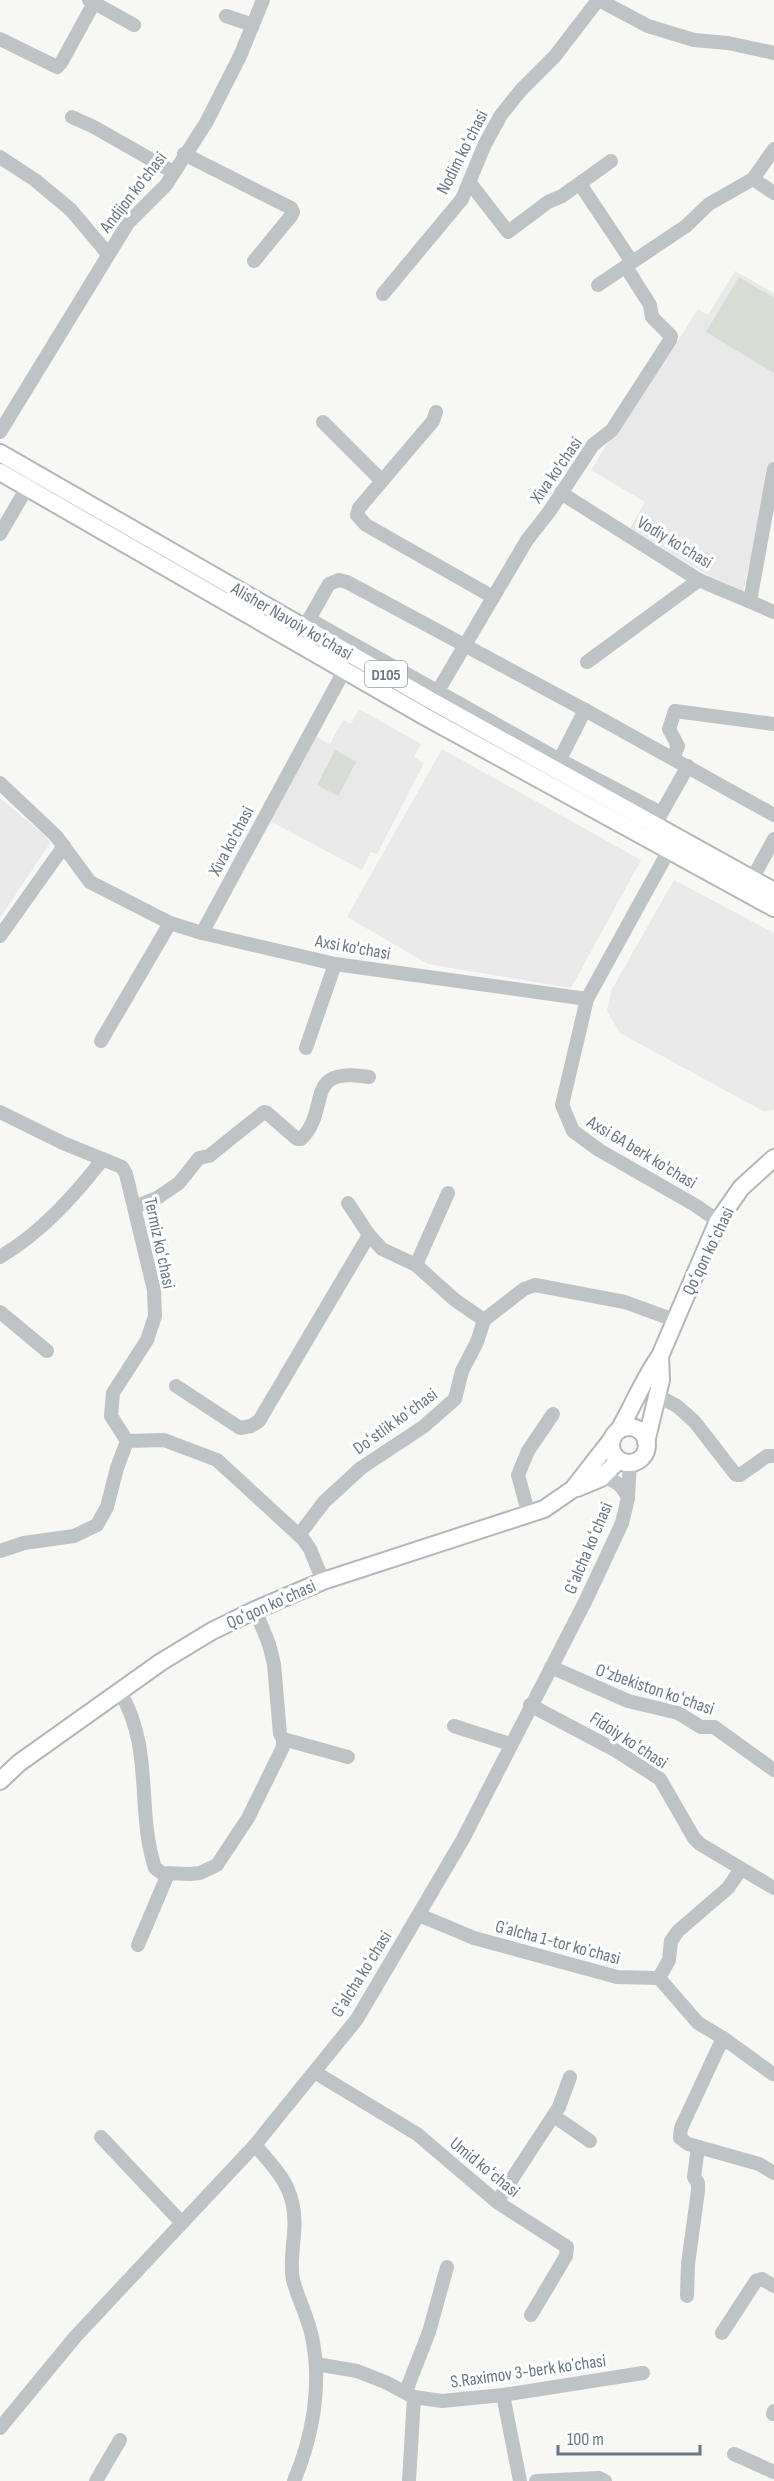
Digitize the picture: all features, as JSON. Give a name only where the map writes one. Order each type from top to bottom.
[{"type":"main road","name":"Alisher Navoiy ko'chasi","points":[[0,453],[31,480],[344,671],[774,908]]},
{"type":"main road","name":"Alisher Navoiy ko'chasi","points":[[0,472],[31,480],[307,624],[557,765],[658,819],[774,891]]},
{"type":"main road","name":"Qoʻqon koʻchasi","points":[[573,1489],[615,1435],[651,1368],[660,1356],[718,1221],[741,1188],[774,1158]]},
{"type":"main road","name":"Qoʻqon koʻchasi","points":[[646,1442],[661,1380],[660,1356]]},
{"type":"main road","points":[[624,1428],[635,1428],[644,1436],[646,1442],[645,1453],[641,1458],[624,1461],[612,1450],[615,1435],[624,1428]]},
{"type":"main road","name":"Qoʻqon koʻchasi","points":[[0,1781],[19,1763],[212,1631],[323,1581],[544,1509],[573,1489],[601,1478],[624,1461]]},
{"type":"street","name":"Andijon ko'chasi","points":[[0,432],[128,223],[158,193],[174,172],[210,114],[254,26],[263,0]]},
{"type":"street","points":[[598,0],[657,29],[694,40],[739,45],[774,53]]},
{"type":"street","name":"Nodim koʻchasi","points":[[383,294],[462,199],[485,144],[501,115],[521,90],[555,56],[598,0]]},
{"type":"street","points":[[0,39],[57,67],[62,63],[92,2],[134,25]]},
{"type":"street","points":[[226,16],[254,26]]},
{"type":"street","points":[[72,117],[174,172]]},
{"type":"street","points":[[598,285],[686,226],[709,204],[753,179],[774,149]]},
{"type":"street","points":[[184,154],[291,208],[291,216],[254,261]]},
{"type":"street","points":[[0,157],[34,180],[71,210],[108,254]]},
{"type":"street","points":[[470,183],[508,232],[548,202],[580,184],[611,161]]},
{"type":"street","points":[[753,179],[774,193]]},
{"type":"street","points":[[580,184],[629,265]]},
{"type":"street","name":"Xiva ko'chasi","points":[[435,696],[527,540],[592,445],[612,430],[670,340],[671,336],[668,331],[652,317],[650,305],[629,265]]},
{"type":"street","points":[[436,412],[433,421],[359,507],[357,511],[359,519],[493,597]]},
{"type":"street","points":[[323,422],[382,481]]},
{"type":"street","points":[[750,601],[771,496],[774,469]]},
{"type":"street","points":[[0,534],[31,480]]},
{"type":"street","name":"Vodiy ko'chasi","points":[[561,493],[699,580],[774,612]]},
{"type":"street","points":[[587,662],[699,580]]},
{"type":"street","points":[[307,624],[324,591],[333,581],[346,582],[688,766],[774,815]]},
{"type":"street","name":"Xiva ko'chasi","points":[[202,933],[344,671]]},
{"type":"street","points":[[557,765],[585,710]]},
{"type":"street","points":[[673,758],[678,746],[669,729],[675,711],[774,724]]},
{"type":"street","points":[[658,819],[688,766]]},
{"type":"street","name":"Axsi ko'chasi","points":[[0,783],[64,846],[90,882],[170,923],[202,933],[335,964],[587,999]]},
{"type":"street","points":[[752,879],[774,839]]},
{"type":"street","points":[[0,936],[64,846]]},
{"type":"street","points":[[587,999],[669,850]]},
{"type":"street","points":[[101,1041],[170,923]]},
{"type":"street","points":[[306,1048],[335,964]]},
{"type":"street","name":"Axsi 6А berk ko'chasi","points":[[587,999],[562,1105],[573,1131],[599,1150],[695,1205],[718,1221]]},
{"type":"street","points":[[134,1207],[157,1198],[179,1183],[199,1158],[209,1156],[264,1112],[297,1139],[301,1139],[314,1117],[321,1089],[328,1081],[338,1075],[348,1073],[369,1077]]},
{"type":"street","name":"Termiz koʻchasi","points":[[0,1112],[63,1143],[122,1167],[126,1174],[154,1290],[155,1316],[147,1340],[113,1393],[111,1416],[127,1441]]},
{"type":"street","points":[[0,1257],[22,1244],[54,1215],[78,1191],[103,1159]]},
{"type":"street","points":[[417,1266],[448,1193]]},
{"type":"street","points":[[348,1203],[369,1235],[382,1249],[417,1266],[455,1300],[484,1320],[524,1289],[535,1285],[625,1302],[674,1320]]},
{"type":"street","points":[[176,1386],[240,1428],[259,1421],[369,1235]]},
{"type":"street","points":[[0,1312],[47,1350]]},
{"type":"street","name":"Doʻstlik koʻchasi","points":[[299,1535],[324,1502],[349,1478],[423,1427],[455,1399],[462,1371],[477,1342],[484,1320]]},
{"type":"street","points":[[656,1395],[677,1406],[694,1421],[736,1475],[740,1475],[767,1456],[774,1456]]},
{"type":"street","points":[[528,1515],[518,1475],[528,1451],[553,1414]]},
{"type":"street","points":[[0,1551],[24,1543],[74,1536],[97,1526],[107,1507],[127,1441],[164,1440],[217,1460],[299,1535],[310,1549],[323,1581]]},
{"type":"street","name":"Gʻalcha koʻchasi","points":[[0,2428],[76,2336],[255,2145],[316,2073],[357,2019],[463,1839],[612,1546],[622,1523],[628,1498],[624,1461]]},
{"type":"street","points":[[601,1478],[615,1481],[623,1488],[628,1498]]},
{"type":"street","points":[[255,1610],[269,1644],[274,1664],[279,1734],[283,1739],[348,1757]]},
{"type":"street","name":"Oʻzbekiston koʻchasi","points":[[551,1667],[628,1701],[678,1713],[701,1727],[714,1727],[774,1770]]},
{"type":"street","points":[[120,1692],[131,1716],[142,1756],[148,1834],[154,1866],[159,1872],[200,1873],[217,1865],[258,1797],[279,1755],[283,1739]]},
{"type":"street","name":"Fidoiy koʻchasi","points":[[530,1705],[595,1738],[648,1770],[660,1779],[694,1838],[774,1888]]},
{"type":"street","points":[[454,1726],[510,1744]]},
{"type":"street","points":[[741,1869],[728,1888],[678,1931],[672,1941],[669,1960],[659,1978],[698,2023],[773,2074]]},
{"type":"street","points":[[138,1945],[168,1874]]},
{"type":"street","name":"Gʼalcha 1-tor koʼchasi","points":[[419,1915],[474,1938],[617,1977],[659,1978]]},
{"type":"street","points":[[723,2038],[710,2062],[680,2133],[682,2141],[759,2164],[774,2173]]},
{"type":"street","name":"Umid koʻchasi","points":[[316,2073],[417,2134],[497,2202],[568,2250],[531,2314]]},
{"type":"street","points":[[497,2202],[554,2116],[570,2077]]},
{"type":"street","points":[[554,2116],[590,2141]]},
{"type":"street","points":[[100,2138],[182,2223]]},
{"type":"street","points":[[255,2145],[282,2176],[292,2197],[296,2219],[293,2279],[310,2328],[316,2364],[310,2433],[294,2481]]},
{"type":"street","points":[[687,2296],[688,2264],[698,2191],[698,2184],[693,2177],[698,2147]]},
{"type":"street","points":[[410,2481],[410,2394],[447,2267]]},
{"type":"street","points":[[722,2333],[756,2281],[762,2279],[774,2286]]},
{"type":"street","name":"S.Raximov 3-berk koʼchasi","points":[[316,2364],[357,2371],[410,2394],[442,2401],[502,2395],[643,2373]]},
{"type":"street","points":[[502,2395],[520,2481]]},
{"type":"street","points":[[96,2481],[120,2440]]},
{"type":"street","points":[[734,2454],[774,2472]]},
{"type":"street","points":[[536,2481],[599,2478],[605,2481]]},
{"type":"shaded area","points":[[735,271],[774,293],[774,458],[743,592],[706,574],[630,528],[645,502],[591,470],[672,338],[678,341],[698,309],[708,315]]},
{"type":"shaded area","points":[[739,277],[774,298],[774,373],[706,332]]},
{"type":"shaded area","points":[[359,709],[421,744],[414,757],[424,763],[377,854],[371,852],[362,870],[268,820],[313,735],[330,744],[343,720],[351,724]]},
{"type":"shaded area","points":[[442,749],[641,860],[571,988],[428,964],[347,917]]},
{"type":"shaded area","points":[[335,750],[356,762],[338,796],[317,785]]},
{"type":"shaded area","points":[[0,798],[43,834],[50,843],[0,918]]},
{"type":"shaded area","points":[[674,880],[774,933],[774,1110],[763,1111],[620,1033],[607,1011],[611,991]]}]
